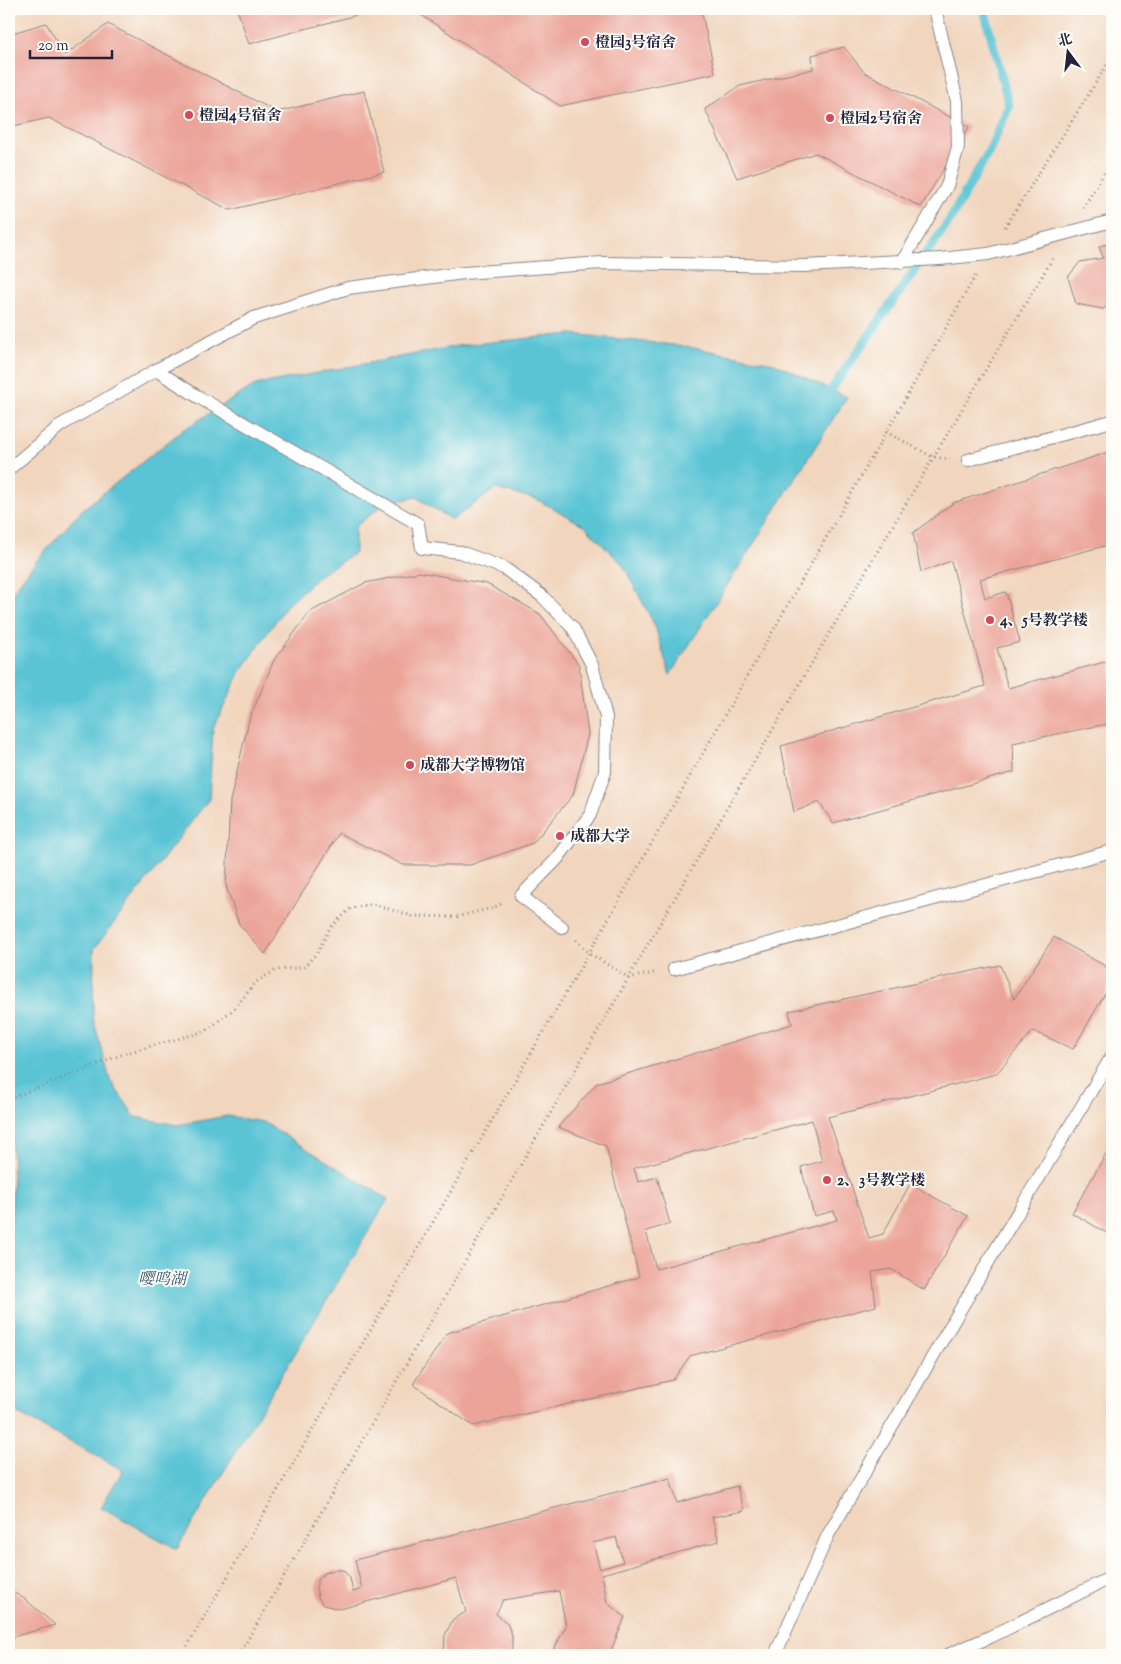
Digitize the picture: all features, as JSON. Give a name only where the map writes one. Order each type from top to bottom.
[{"type":"lane","points":[[904,262],[947,186],[958,148],[957,101],[936,9]]},
{"type":"lane","points":[[9,469],[61,425],[156,370],[254,318],[348,288],[464,273],[602,263],[805,266],[940,259],[988,254],[1112,220]]},
{"type":"lane","points":[[156,370],[200,398],[418,524],[422,548],[460,552],[504,568],[542,596],[573,628],[592,665],[606,717],[605,772],[590,815],[557,859],[521,896],[562,927]]},
{"type":"lane","points":[[968,460],[1112,422]]},
{"type":"lane","points":[[674,969],[1112,852]]},
{"type":"lane","points":[[775,1655],[828,1535],[1112,1056]]},
{"type":"lane","points":[[948,1655],[990,1638],[1112,1577]]},
{"type":"path","points":[[182,1655],[589,953],[988,254],[1112,57]]},
{"type":"path","points":[[239,1655],[629,978],[933,457],[1112,160]]},
{"type":"path","points":[[886,432],[933,457],[968,460]]},
{"type":"path","points":[[9,1100],[126,1053],[206,1031],[235,1008],[256,982],[276,970],[304,967],[317,953],[330,928],[351,908],[373,904],[412,916],[455,917],[492,908],[521,896]]},
{"type":"path","points":[[562,927],[589,953],[629,978],[674,969]]},
{"type":"shaded area","name":"成都大学","points":[[35,9],[1112,9],[1112,1655],[9,1655],[9,16]]},
{"type":"water","name":"嘤鸣湖","points":[[572,334],[683,346],[774,363],[847,397],[670,675],[655,626],[623,565],[585,526],[536,499],[495,489],[452,520],[416,497],[384,504],[355,527],[355,553],[321,574],[286,606],[240,673],[213,729],[209,799],[94,949],[93,1018],[110,1080],[135,1117],[177,1125],[227,1116],[263,1122],[388,1199],[177,1549],[101,1507],[123,1470],[9,1409],[9,1235],[13,1175],[11,1123],[9,1118],[9,597],[33,565],[82,510],[183,430],[255,385],[462,345]]},
{"type":"building","points":[[237,9],[379,9],[249,44]]},
{"type":"building","name":"橙园3号宿舍","points":[[412,9],[615,9],[619,11],[627,9],[701,9],[715,73],[560,106]]},
{"type":"building","name":"橙园4号宿舍","points":[[46,23],[65,55],[108,24],[277,112],[364,91],[384,172],[230,210],[49,118],[9,127],[9,34]]},
{"type":"building","name":"橙园2号宿舍","points":[[844,47],[864,72],[969,127],[921,207],[816,153],[737,178],[705,109],[740,86],[813,69],[812,55]]},
{"type":"building","points":[[1112,243],[1112,302],[1103,309],[1076,304],[1068,277],[1080,262],[1103,258],[1099,246]]},
{"type":"building","name":"4、5号教学楼","points":[[1112,451],[1112,544],[980,579],[985,598],[1006,592],[1020,642],[997,648],[1008,688],[1112,660],[1112,723],[1013,743],[1014,772],[833,823],[819,802],[794,812],[781,746],[985,686],[951,561],[921,572],[913,533],[953,503]]},
{"type":"building","name":"成都大学博物馆","points":[[419,572],[487,584],[540,614],[579,665],[588,734],[573,795],[533,843],[470,865],[403,865],[339,833],[265,954],[239,924],[226,886],[230,801],[249,720],[274,660],[310,612],[365,583]]},
{"type":"building","name":"2、3号教学楼","points":[[1054,937],[1112,970],[1112,982],[1073,1049],[1033,1031],[996,1074],[828,1117],[869,1238],[883,1234],[910,1184],[968,1216],[924,1290],[891,1269],[872,1272],[876,1306],[690,1356],[673,1380],[473,1426],[413,1384],[447,1333],[639,1277],[606,1146],[558,1127],[597,1083],[792,1024],[789,1011],[1000,965],[1014,999]],"holes":[[[812,1120],[822,1161],[801,1167],[814,1216],[834,1211],[837,1220],[656,1269],[646,1231],[670,1224],[657,1177],[638,1182],[634,1168]]]},
{"type":"building","points":[[1112,1143],[1112,1236],[1072,1213]]},
{"type":"building","points":[[670,1478],[677,1503],[737,1486],[744,1511],[712,1517],[719,1541],[602,1574],[607,1603],[625,1617],[609,1655],[551,1655],[566,1626],[559,1591],[503,1600],[496,1614],[507,1623],[512,1636],[510,1655],[446,1655],[444,1652],[445,1635],[453,1619],[466,1612],[456,1578],[340,1609],[323,1605],[318,1597],[316,1587],[318,1580],[324,1573],[343,1570],[350,1578],[353,1592],[362,1589],[355,1560]],"holes":[[[616,1537],[623,1562],[600,1569],[593,1543]]]},
{"type":"building","points":[[9,1590],[25,1599],[55,1625],[9,1638]]},
{"type":"waterway","points":[[831,390],[951,218],[989,151],[1009,106],[984,9]]},
{"type":"place","name":"橙园3号宿舍","points":[[585,42]]},
{"type":"place","name":"橙园4号宿舍","points":[[189,115]]},
{"type":"place","name":"橙园2号宿舍","points":[[830,118]]},
{"type":"place","name":"4、5号教学楼","points":[[990,620]]},
{"type":"place","name":"成都大学博物馆","points":[[410,765]]},
{"type":"place","name":"成都大学","points":[[560,836]]},
{"type":"place","name":"2、3号教学楼","points":[[827,1180]]}]
